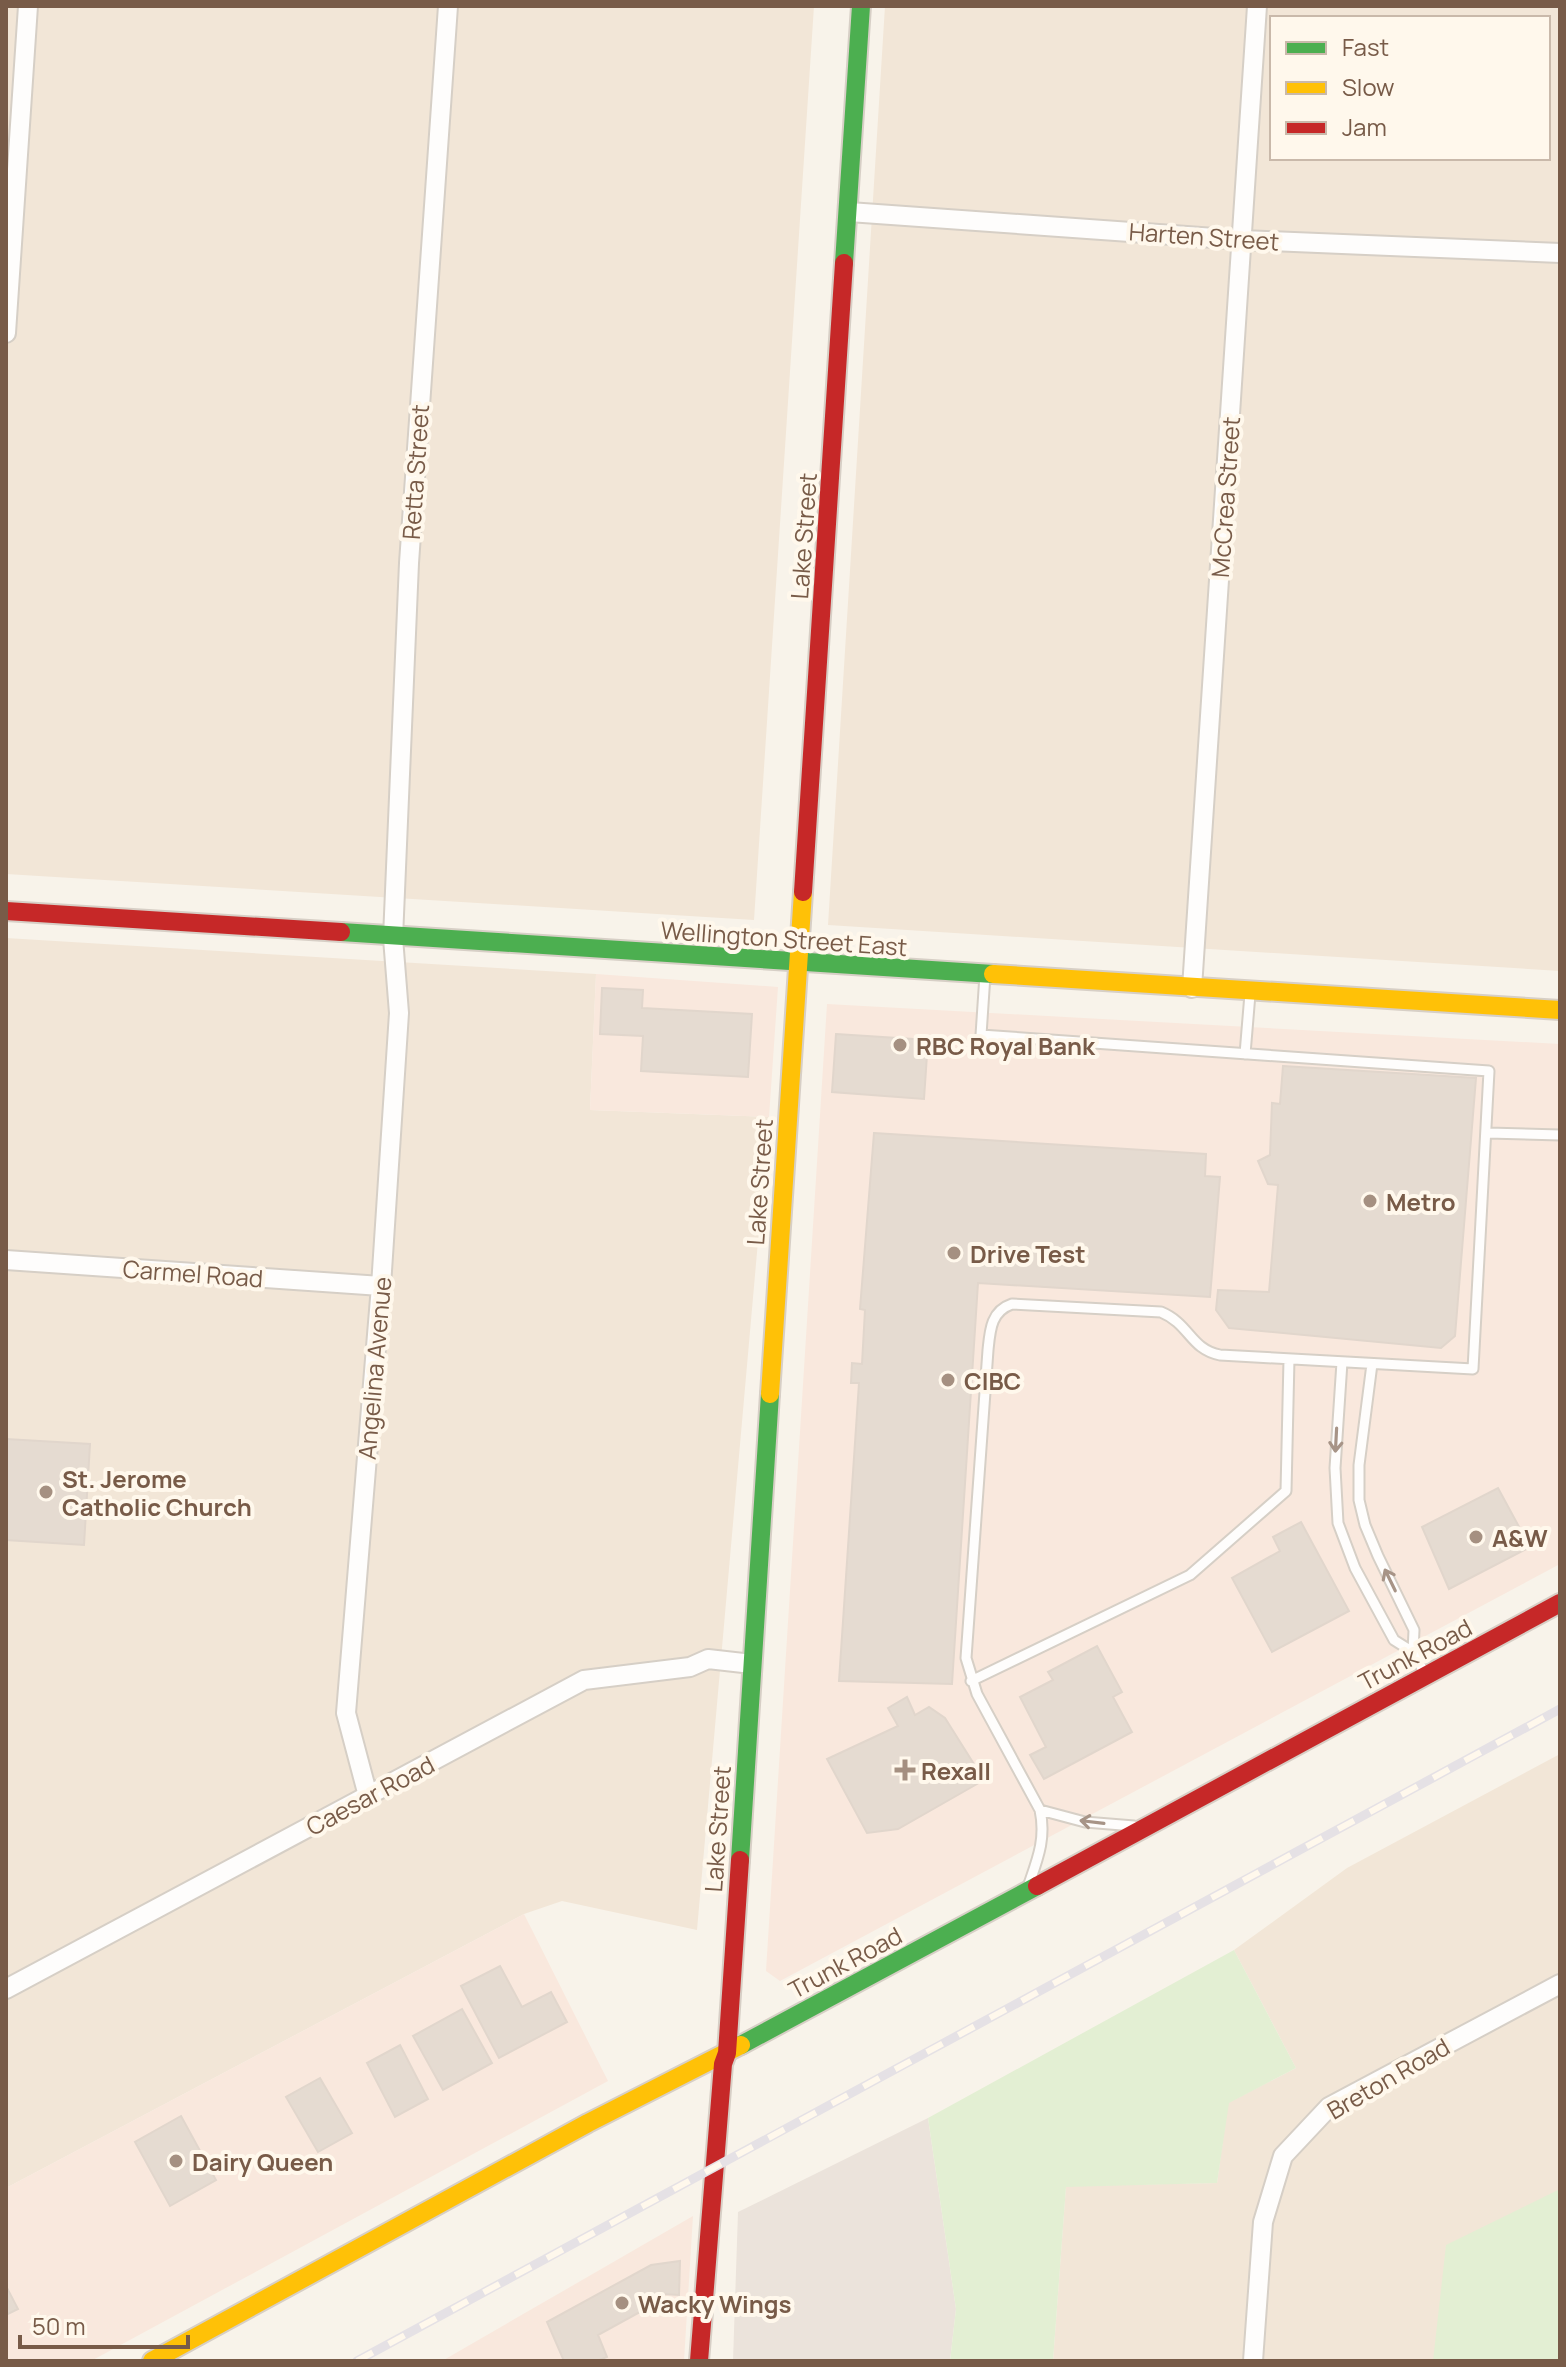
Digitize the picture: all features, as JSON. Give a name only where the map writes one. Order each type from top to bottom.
[{"type":"main road","name":"Lake Street","points":[[699,2361],[723,2064],[727,2053],[861,6]]},
{"type":"main road","name":"Wellington Street East","points":[[6,911],[1560,1010]]},
{"type":"main road","name":"Trunk Road","points":[[152,2361],[588,2123],[727,2053],[1560,1603]]},
{"type":"street","points":[[6,333],[28,6]]},
{"type":"street","name":"Retta Street","points":[[393,938],[409,563],[448,6]]},
{"type":"street","name":"McCrea Street","points":[[1192,988],[1257,6]]},
{"type":"street","name":"Harten Street","points":[[849,212],[1243,240],[1560,253]]},
{"type":"street","name":"Angelina Avenue","points":[[368,1796],[346,1713],[381,1286],[399,1013],[393,938]]},
{"type":"street","name":"Carmel Road","points":[[6,1260],[381,1286]]},
{"type":"street","name":"Caesar Road","points":[[6,1989],[584,1680],[690,1667],[708,1659],[752,1664]]},
{"type":"street","name":"Breton Road","points":[[1253,2361],[1263,2222],[1283,2156],[1329,2107],[1560,1984]]},
{"type":"lane","points":[[985,975],[981,1035],[1489,1071],[1473,1369],[1207,1353],[1175,1318],[1161,1312],[1012,1304],[1002,1307],[991,1326],[966,1658],[971,1681],[1040,1810],[1043,1846],[1026,1891]]},
{"type":"lane","points":[[1245,1054],[1250,991]]},
{"type":"lane","points":[[1488,1133],[1560,1135]]},
{"type":"lane","points":[[971,1681],[1190,1575],[1286,1491],[1289,1359]]},
{"type":"lane","points":[[1342,1362],[1335,1468],[1338,1523],[1355,1568],[1394,1640],[1413,1652],[1426,1675]]},
{"type":"lane","points":[[1372,1364],[1359,1465],[1359,1500],[1378,1556],[1414,1630],[1413,1652]]},
{"type":"lane","points":[[1040,1810],[1085,1822],[1146,1827]]},
{"type":"shaded area","points":[[6,6],[814,6],[754,920],[6,874]]},
{"type":"shaded area","points":[[885,6],[1560,6],[1560,971],[828,925]]},
{"type":"shaded area","points":[[6,938],[596,974],[590,1110],[769,1117],[697,1930],[562,1901],[524,1914],[6,2188]]},
{"type":"shaded area","points":[[596,974],[778,987],[769,1117],[590,1110]]},
{"type":"shaded area","points":[[827,1004],[1560,1044],[1560,1564],[780,1981],[766,1971]]},
{"type":"shaded area","points":[[1560,1754],[1560,2361],[1053,2361],[1066,2186],[1217,2183],[1228,2103],[1296,2068],[1234,1950],[1347,1868]]},
{"type":"shaded area","points":[[524,1914],[608,2081],[91,2361],[6,2361],[6,2188]]},
{"type":"shaded area","points":[[928,2118],[956,2309],[950,2361],[733,2361],[738,2212]]},
{"type":"shaded area","points":[[693,2216],[684,2361],[442,2361]]},
{"type":"green space","points":[[1234,1950],[1296,2068],[1229,2103],[1217,2183],[1066,2187],[1053,2361],[950,2361],[956,2309],[928,2118]]},
{"type":"green space","points":[[1560,2189],[1560,2361],[1433,2361],[1446,2245]]},
{"type":"building","points":[[602,988],[643,990],[642,1008],[752,1014],[748,1077],[641,1071],[643,1036],[600,1034]]},
{"type":"building","points":[[836,1034],[928,1040],[924,1099],[832,1092]]},
{"type":"building","points":[[1283,1066],[1476,1078],[1455,1336],[1441,1348],[1229,1328],[1216,1310],[1218,1290],[1269,1292],[1278,1185],[1268,1184],[1258,1161],[1270,1155],[1272,1103],[1280,1104]]},
{"type":"building","points":[[874,1133],[1206,1154],[1205,1176],[1220,1177],[1210,1297],[978,1283],[952,1684],[839,1681],[859,1383],[851,1383],[852,1363],[862,1364],[865,1310],[860,1309]]},
{"type":"building","name":"St. Jerome Catholic Church","points":[[6,1439],[90,1444],[84,1545],[6,1540]]},
{"type":"building","name":"A&W","points":[[1498,1488],[1530,1547],[1449,1589],[1422,1527]]},
{"type":"building","points":[[1301,1522],[1349,1611],[1272,1652],[1232,1578],[1280,1551],[1273,1537]]},
{"type":"building","points":[[1097,1646],[1122,1692],[1113,1697],[1132,1732],[1044,1779],[1030,1755],[1046,1747],[1020,1697],[1053,1680],[1048,1672]]},
{"type":"building","name":"Rexall","points":[[907,1697],[915,1715],[929,1707],[945,1718],[984,1780],[898,1829],[867,1833],[827,1759],[898,1726],[888,1708]]},
{"type":"building","points":[[500,1966],[522,2007],[551,1992],[567,2022],[499,2058],[461,1986]]},
{"type":"building","points":[[462,2009],[492,2063],[443,2090],[413,2036]]},
{"type":"building","points":[[400,2045],[428,2099],[395,2117],[367,2063]]},
{"type":"building","points":[[320,2078],[352,2133],[318,2152],[286,2097]]},
{"type":"building","name":"Dairy Queen","points":[[181,2116],[216,2180],[170,2206],[135,2142]]},
{"type":"building","name":"Wacky Wings","points":[[680,2261],[679,2295],[663,2294],[662,2311],[638,2313],[598,2335],[607,2357],[597,2361],[564,2361],[547,2322],[651,2265]]},
{"type":"building","points":[[6,2286],[18,2309],[6,2315]]},
{"type":"railway","points":[[357,2361],[1560,1709]]},
{"type":"traffic: fast","points":[[844,263],[861,6]]},
{"type":"traffic: fast","points":[[341,932],[993,974]]},
{"type":"traffic: fast","points":[[740,1860],[770,1394]]},
{"type":"traffic: fast","points":[[741,2045],[1037,1886]]},
{"type":"traffic: slow","points":[[770,1394],[803,892]]},
{"type":"traffic: slow","points":[[993,974],[1560,1010]]},
{"type":"traffic: slow","points":[[152,2361],[588,2123],[741,2045]]},
{"type":"traffic: jam","points":[[803,892],[844,263]]},
{"type":"traffic: jam","points":[[6,911],[341,932]]},
{"type":"traffic: jam","points":[[1037,1886],[1560,1603]]},
{"type":"traffic: jam","points":[[699,2361],[723,2064],[727,2053],[740,1860]]},
{"type":"place","name":"RBC Royal Bank","points":[[900,1045]]},
{"type":"place","name":"Metro","points":[[1370,1201]]},
{"type":"place","name":"Drive Test","points":[[954,1253]]},
{"type":"place","name":"CIBC","points":[[948,1380]]},
{"type":"place","name":"St. Jerome Catholic Church","points":[[46,1492]]},
{"type":"place","name":"A&W","points":[[1476,1537]]},
{"type":"place","name":"Rexall","points":[[905,1770]]},
{"type":"place","name":"Dairy Queen","points":[[176,2161]]},
{"type":"place","name":"Wacky Wings","points":[[622,2303]]}]
